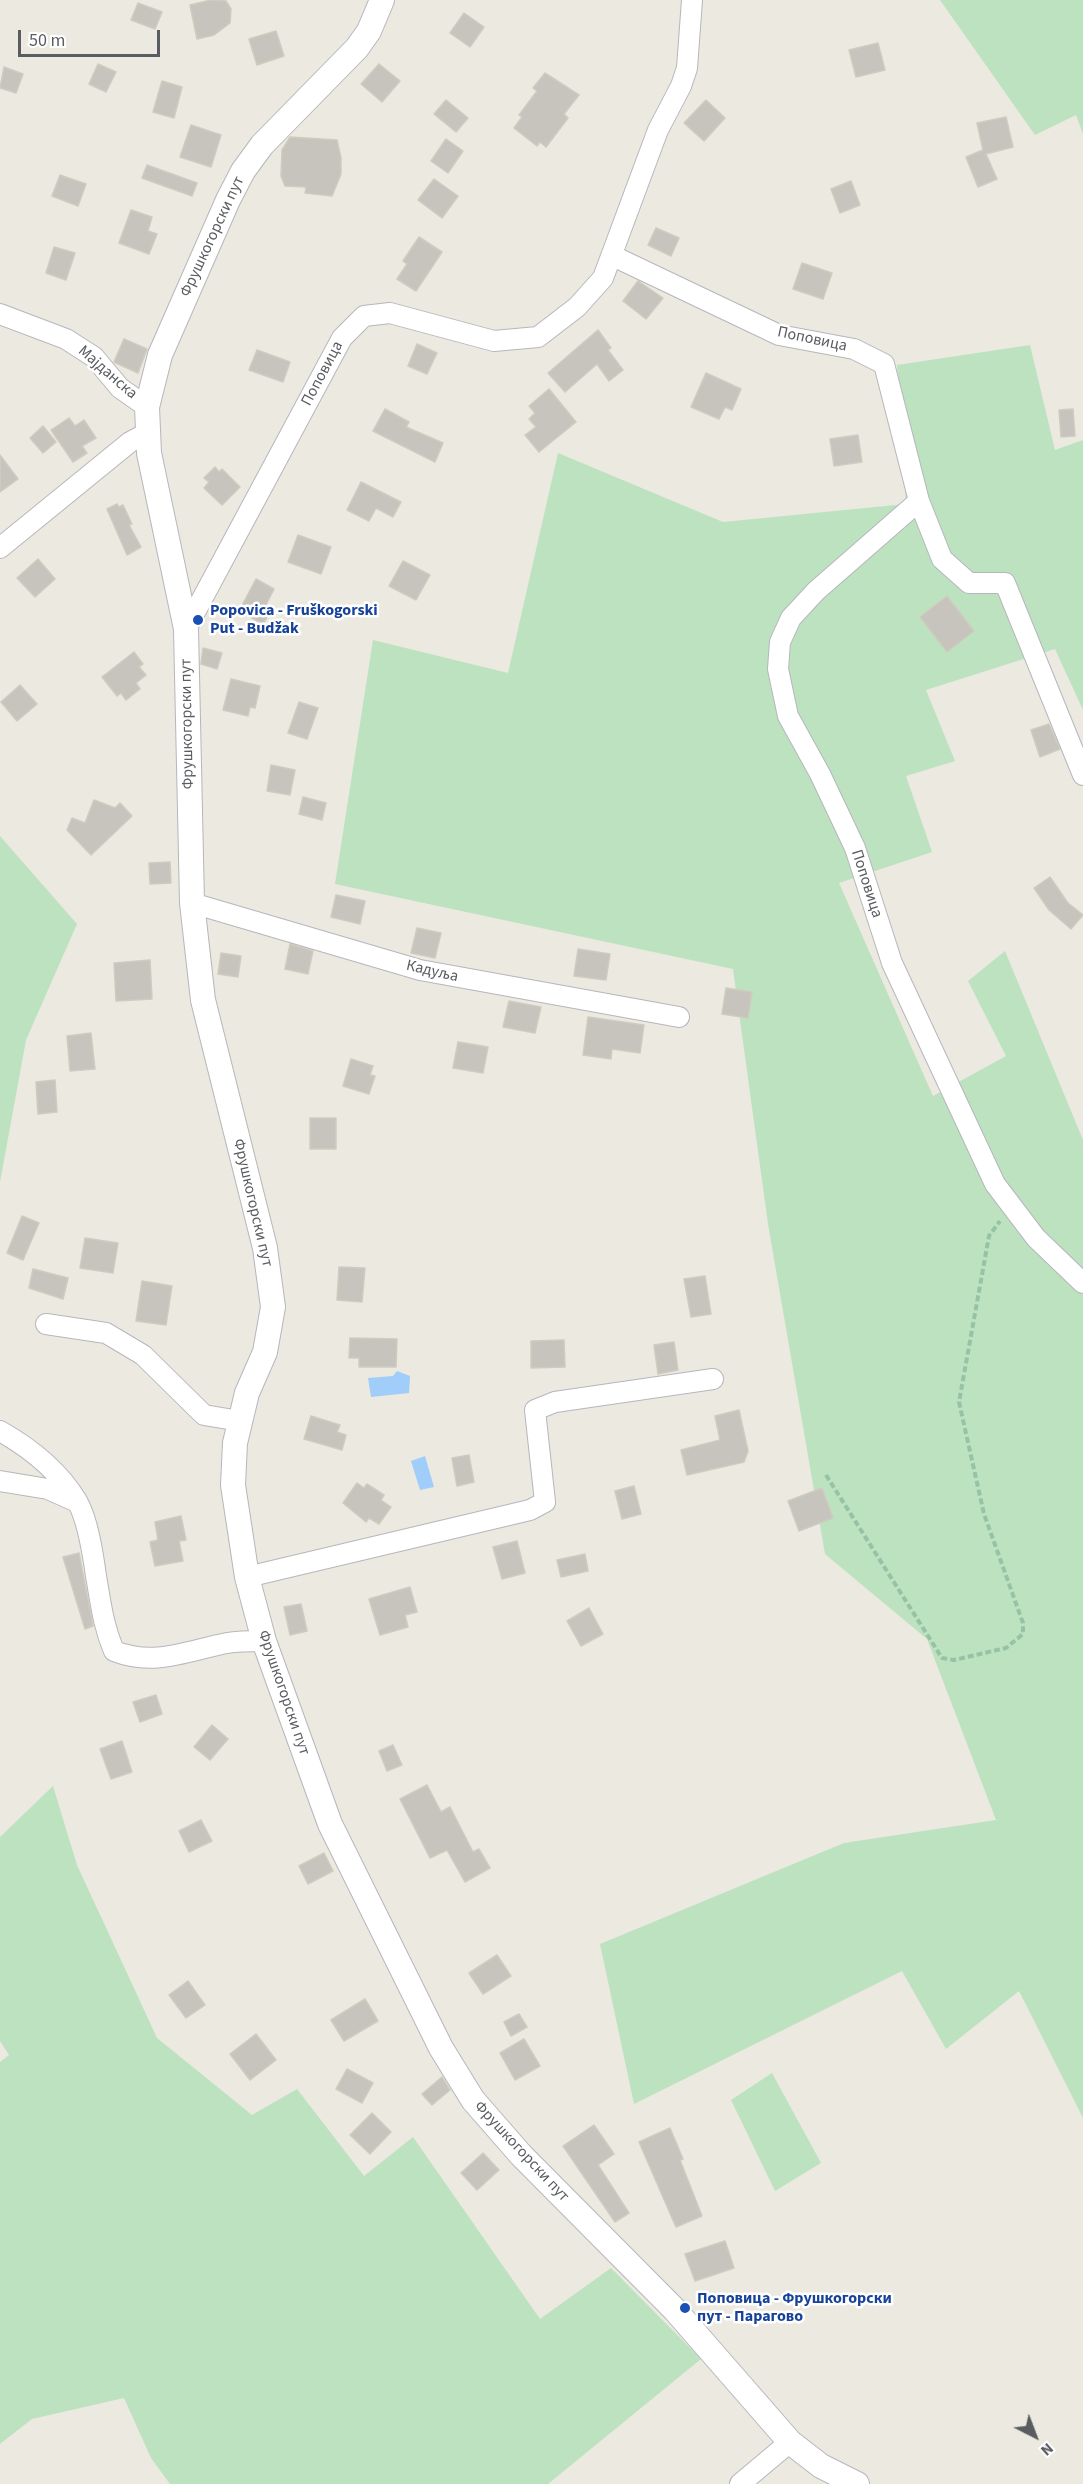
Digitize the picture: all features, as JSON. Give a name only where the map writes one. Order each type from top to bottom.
[{"type":"street","name":"Фрушкогорски пут","points":[[382,0],[369,31],[357,48],[262,145],[243,171],[160,355],[147,407],[147,433],[186,630],[192,903],[203,1000],[265,1248],[273,1307],[266,1352],[247,1393],[235,1443],[233,1485],[247,1577],[264,1641],[330,1824],[441,2048],[473,2100],[520,2156],[675,2310],[790,2442],[821,2466],[857,2484]]},
{"type":"street","name":"Поповица","points":[[186,630],[342,338],[364,316],[390,313],[494,341],[538,337],[577,307],[603,278],[658,130],[687,68],[692,0]]},
{"type":"street","name":"Поповица","points":[[613,256],[779,335],[854,349],[884,364],[919,501],[942,559],[969,583],[1005,583],[1083,775]]},
{"type":"street","name":"Мајданска","points":[[0,314],[66,339],[94,357],[120,388],[147,407]]},
{"type":"street","points":[[0,548],[130,442],[147,433]]},
{"type":"street","name":"Поповица","points":[[919,501],[816,591],[791,618],[780,642],[778,669],[788,716],[820,774],[855,848],[892,963],[995,1184],[1036,1238],[1083,1283]]},
{"type":"street","name":"Кадуља","points":[[192,903],[420,970],[679,1017]]},
{"type":"street","points":[[46,1324],[106,1333],[143,1355],[204,1415],[240,1421]]},
{"type":"street","points":[[247,1577],[530,1510],[545,1502],[535,1410],[555,1402],[713,1379]]},
{"type":"street","points":[[0,1431],[33,1452],[58,1475],[77,1502],[92,1550],[103,1625],[114,1652],[134,1659],[162,1657],[229,1643],[264,1641]]},
{"type":"street","points":[[0,1481],[48,1489],[77,1502]]},
{"type":"street","points":[[740,2484],[790,2442]]},
{"type":"path","points":[[826,1475],[942,1658],[954,1660],[1006,1648],[1023,1634],[1023,1623],[984,1514],[959,1402],[988,1236],[1000,1221],[1017,1215]]},
{"type":"green space","points":[[940,0],[1083,0],[1083,134],[1076,115],[1035,135]]},
{"type":"green space","points":[[1030,345],[1055,450],[1083,440],[1083,710],[1055,649],[926,690],[955,761],[906,776],[932,852],[839,883],[933,1096],[1006,1056],[968,981],[1005,951],[1083,1140],[1083,2118],[1019,1991],[946,2049],[902,1971],[634,2104],[600,1944],[844,1843],[996,1820],[927,1639],[825,1554],[768,1224],[733,969],[335,884],[373,640],[508,673],[558,453],[723,522],[906,504],[897,365]]},
{"type":"green space","points":[[0,836],[77,924],[26,1040],[0,1182]]},
{"type":"green space","points":[[53,1786],[77,1865],[157,2038],[252,2115],[297,2089],[364,2176],[413,2137],[540,2319],[611,2268],[701,2359],[548,2484],[170,2484],[151,2458],[124,2398],[32,2419],[0,2444],[0,2062],[9,2055],[0,2041],[0,1837]]},
{"type":"green space","points":[[772,2073],[821,2163],[775,2191],[731,2100]]},
{"type":"water","points":[[397,1371],[410,1376],[409,1393],[371,1397],[368,1378],[393,1376]]},
{"type":"water","points":[[425,1456],[434,1487],[420,1490],[411,1461]]},
{"type":"building","points":[[211,0],[226,1],[231,9],[230,23],[214,35],[197,39],[190,5]]},
{"type":"building","points":[[138,3],[162,12],[155,29],[131,20]]},
{"type":"building","points":[[464,13],[484,27],[470,47],[450,33]]},
{"type":"building","points":[[276,31],[284,56],[257,65],[249,39]]},
{"type":"building","points":[[878,43],[885,70],[856,77],[849,50]]},
{"type":"building","points":[[98,64],[116,72],[106,92],[89,84]]},
{"type":"building","points":[[379,64],[400,81],[382,102],[361,84]]},
{"type":"building","points":[[4,67],[23,74],[16,93],[0,88]]},
{"type":"building","points":[[545,73],[579,95],[564,114],[568,118],[546,147],[540,142],[537,146],[514,128],[522,117],[519,115],[537,91],[533,88]]},
{"type":"building","points":[[162,81],[182,87],[174,118],[153,112]]},
{"type":"building","points":[[446,100],[468,118],[456,132],[434,114]]},
{"type":"building","points":[[706,100],[725,118],[704,141],[684,123]]},
{"type":"building","points":[[1006,117],[1013,147],[986,154],[997,179],[978,187],[966,157],[983,150],[977,123]]},
{"type":"building","points":[[191,125],[221,135],[211,167],[180,157]]},
{"type":"building","points":[[290,137],[337,140],[341,158],[341,174],[332,196],[305,193],[306,187],[285,186],[281,176],[282,150]]},
{"type":"building","points":[[446,139],[463,151],[448,173],[431,161]]},
{"type":"building","points":[[147,165],[197,183],[192,196],[142,178]]},
{"type":"building","points":[[60,175],[86,184],[78,206],[52,196]]},
{"type":"building","points":[[434,179],[458,196],[442,218],[418,200]]},
{"type":"building","points":[[851,181],[860,205],[840,213],[831,189]]},
{"type":"building","points":[[131,210],[152,217],[148,231],[157,234],[149,254],[119,243]]},
{"type":"building","points":[[656,228],[679,238],[671,256],[648,245]]},
{"type":"building","points":[[419,237],[442,252],[416,291],[397,279],[407,264],[403,261]]},
{"type":"building","points":[[54,247],[75,253],[66,280],[46,273]]},
{"type":"building","points":[[802,263],[832,273],[823,299],[793,289]]},
{"type":"building","points":[[638,281],[663,298],[646,319],[623,301]]},
{"type":"building","points":[[598,330],[611,348],[608,350],[623,370],[609,381],[597,364],[565,392],[548,373]]},
{"type":"building","points":[[124,339],[147,349],[138,373],[114,362]]},
{"type":"building","points":[[417,344],[437,353],[427,374],[408,366]]},
{"type":"building","points":[[257,350],[290,362],[283,382],[249,370]]},
{"type":"building","points":[[706,373],[741,389],[732,410],[725,407],[719,419],[691,407]]},
{"type":"building","points":[[549,389],[576,422],[539,452],[525,435],[536,427],[529,419],[535,413],[529,406]]},
{"type":"building","points":[[385,409],[409,422],[406,427],[443,443],[435,462],[373,431]]},
{"type":"building","points":[[1073,409],[1075,436],[1061,437],[1059,410]]},
{"type":"building","points":[[69,418],[75,426],[84,420],[96,438],[82,446],[87,453],[73,462],[51,430]]},
{"type":"building","points":[[43,426],[56,442],[43,453],[30,438]]},
{"type":"building","points":[[858,435],[862,462],[834,466],[830,439]]},
{"type":"building","points":[[0,455],[18,479],[0,492]]},
{"type":"building","points":[[215,467],[219,472],[222,469],[240,487],[222,505],[204,488],[209,482],[204,478]]},
{"type":"building","points":[[361,482],[401,502],[393,517],[376,508],[369,521],[347,510]]},
{"type":"building","points":[[117,504],[119,507],[123,505],[132,524],[129,525],[141,547],[127,555],[107,509]]},
{"type":"building","points":[[298,535],[331,547],[321,574],[288,562]]},
{"type":"building","points":[[38,559],[55,579],[35,597],[17,578]]},
{"type":"building","points":[[403,561],[430,575],[416,600],[389,586]]},
{"type":"building","points":[[256,579],[274,589],[266,605],[272,609],[263,624],[239,611]]},
{"type":"building","points":[[947,596],[974,631],[947,652],[920,617]]},
{"type":"building","points":[[203,648],[222,653],[217,669],[201,664]]},
{"type":"building","points":[[134,652],[143,664],[139,667],[146,675],[136,683],[140,689],[126,700],[121,693],[117,696],[102,677]]},
{"type":"building","points":[[231,679],[260,686],[255,708],[250,707],[248,716],[223,710]]},
{"type":"building","points":[[20,685],[37,704],[17,721],[1,702]]},
{"type":"building","points":[[299,702],[318,708],[307,739],[288,733]]},
{"type":"building","points":[[1049,724],[1060,749],[1040,757],[1031,730]]},
{"type":"building","points":[[271,765],[295,770],[290,795],[267,791]]},
{"type":"building","points":[[303,797],[326,803],[322,820],[299,814]]},
{"type":"building","points":[[94,800],[115,808],[120,803],[132,816],[91,855],[67,830],[72,818],[85,823]]},
{"type":"building","points":[[170,862],[171,883],[150,884],[149,863]]},
{"type":"building","points":[[1050,877],[1068,903],[1083,915],[1071,929],[1049,910],[1034,888]]},
{"type":"building","points":[[336,895],[365,901],[360,924],[331,917]]},
{"type":"building","points":[[417,928],[441,933],[435,958],[411,953]]},
{"type":"building","points":[[290,944],[313,951],[308,974],[285,969]]},
{"type":"building","points":[[578,949],[610,954],[606,980],[574,976]]},
{"type":"building","points":[[221,953],[241,956],[238,977],[218,974]]},
{"type":"building","points":[[150,960],[152,999],[116,1001],[114,963]]},
{"type":"building","points":[[726,988],[752,992],[748,1018],[722,1014]]},
{"type":"building","points":[[509,1001],[541,1007],[535,1033],[503,1027]]},
{"type":"building","points":[[588,1017],[644,1025],[640,1053],[612,1049],[611,1059],[583,1055]]},
{"type":"building","points":[[91,1033],[95,1069],[70,1071],[67,1036]]},
{"type":"building","points":[[458,1042],[488,1047],[483,1073],[453,1068]]},
{"type":"building","points":[[351,1059],[373,1066],[370,1075],[375,1076],[369,1094],[343,1086]]},
{"type":"building","points":[[55,1080],[57,1112],[38,1114],[36,1082]]},
{"type":"building","points":[[310,1118],[336,1118],[336,1149],[310,1149]]},
{"type":"building","points":[[22,1216],[39,1223],[23,1260],[7,1253]]},
{"type":"building","points":[[85,1238],[118,1243],[113,1273],[80,1268]]},
{"type":"building","points":[[339,1267],[365,1268],[362,1302],[337,1300]]},
{"type":"building","points":[[33,1269],[68,1278],[63,1299],[29,1288]]},
{"type":"building","points":[[705,1276],[711,1314],[691,1317],[684,1279]]},
{"type":"building","points":[[142,1281],[172,1286],[166,1325],[136,1321]]},
{"type":"building","points":[[350,1338],[397,1339],[396,1367],[359,1367],[359,1358],[349,1358]]},
{"type":"building","points":[[564,1340],[565,1367],[531,1368],[531,1341]]},
{"type":"building","points":[[674,1342],[678,1370],[658,1374],[654,1345]]},
{"type":"building","points":[[739,1410],[748,1451],[744,1462],[687,1475],[681,1450],[720,1440],[715,1416]]},
{"type":"building","points":[[311,1416],[340,1425],[337,1432],[346,1435],[342,1450],[304,1439]]},
{"type":"building","points":[[469,1455],[474,1482],[457,1486],[452,1458]]},
{"type":"building","points":[[357,1483],[364,1488],[367,1484],[384,1495],[381,1500],[391,1507],[379,1524],[369,1518],[366,1522],[343,1503]]},
{"type":"building","points":[[634,1486],[641,1514],[622,1519],[615,1491]]},
{"type":"building","points":[[822,1488],[833,1518],[799,1531],[788,1501]]},
{"type":"building","points":[[181,1516],[186,1540],[179,1541],[183,1561],[155,1566],[150,1542],[158,1540],[155,1522]]},
{"type":"building","points":[[517,1541],[525,1573],[502,1579],[493,1547]]},
{"type":"building","points":[[79,1553],[93,1626],[85,1629],[63,1557]]},
{"type":"building","points":[[585,1554],[588,1571],[561,1577],[557,1560]]},
{"type":"building","points":[[410,1587],[417,1612],[405,1615],[408,1627],[380,1635],[369,1599]]},
{"type":"building","points":[[301,1604],[307,1631],[290,1635],[284,1607]]},
{"type":"building","points":[[589,1608],[603,1634],[581,1646],[567,1621]]},
{"type":"building","points":[[156,1695],[162,1714],[140,1722],[133,1702]]},
{"type":"building","points":[[212,1725],[228,1739],[210,1760],[194,1747]]},
{"type":"building","points":[[122,1741],[132,1772],[111,1779],[100,1749]]},
{"type":"building","points":[[393,1745],[402,1765],[387,1771],[379,1751]]},
{"type":"building","points":[[427,1785],[441,1812],[450,1807],[473,1852],[479,1849],[490,1868],[465,1882],[447,1850],[430,1858],[400,1799]]},
{"type":"building","points":[[201,1820],[212,1841],[189,1852],[179,1831]]},
{"type":"building","points":[[324,1853],[333,1871],[308,1884],[299,1866]]},
{"type":"building","points":[[497,1955],[511,1976],[483,1994],[469,1973]]},
{"type":"building","points":[[188,1981],[205,2005],[186,2018],[169,1995]]},
{"type":"building","points":[[365,1999],[378,2021],[344,2041],[331,2020]]},
{"type":"building","points":[[519,2014],[527,2027],[511,2036],[504,2022]]},
{"type":"building","points":[[256,2034],[276,2060],[250,2080],[230,2054]]},
{"type":"building","points":[[524,2039],[540,2066],[515,2080],[500,2053]]},
{"type":"building","points":[[347,2069],[373,2083],[362,2103],[336,2089]]},
{"type":"building","points":[[442,2077],[450,2090],[432,2105],[422,2094]]},
{"type":"building","points":[[372,2113],[391,2132],[370,2154],[350,2135]]},
{"type":"building","points":[[594,2125],[614,2154],[598,2165],[629,2213],[615,2222],[563,2146]]},
{"type":"building","points":[[670,2128],[702,2216],[676,2227],[639,2142]]},
{"type":"building","points":[[483,2153],[499,2170],[477,2190],[461,2173]]},
{"type":"building","points":[[725,2241],[734,2268],[695,2281],[685,2254]]},
{"type":"place","name":"Popovica - Fruškogorski Put - Budžak","points":[[198,620]]},
{"type":"place","name":"Поповица - Фрушкогорски пут - Парагово","points":[[685,2308]]}]
